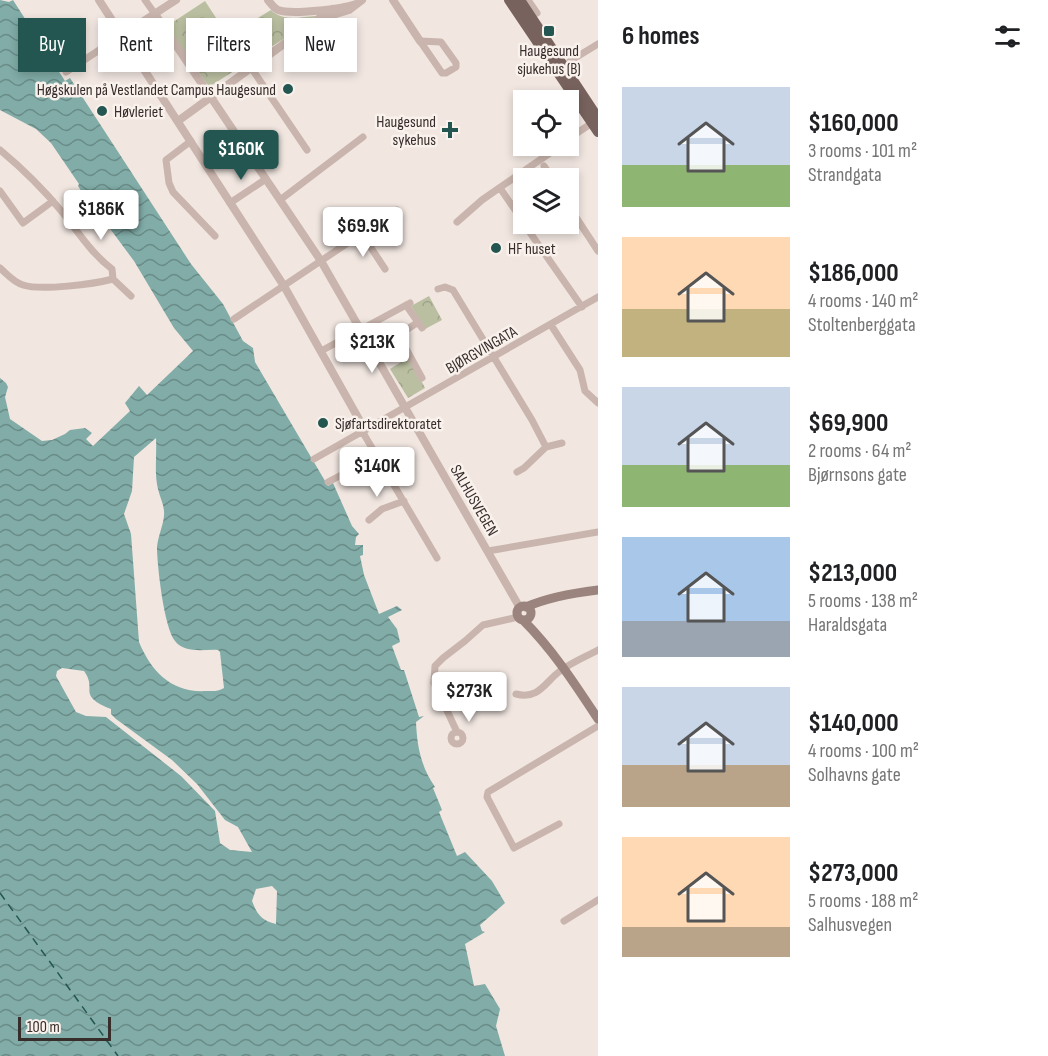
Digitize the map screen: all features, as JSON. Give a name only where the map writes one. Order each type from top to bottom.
[{"type":"main road","points":[[509,0],[597,123]]},
{"type":"main road","points":[[520,0],[597,123]]},
{"type":"main road","points":[[525,614],[556,597],[598,590]]},
{"type":"main road","name":"SALHUSVEGEN","points":[[525,614],[565,668],[598,719]]},
{"type":"street","points":[[99,0],[111,18]]},
{"type":"street","points":[[146,0],[155,14]]},
{"type":"street","points":[[149,18],[176,0]]},
{"type":"street","points":[[268,0],[279,10],[286,12],[356,1]]},
{"type":"street","points":[[393,0],[420,41],[442,73],[456,67],[456,63],[441,42],[420,41]]},
{"type":"street","points":[[528,0],[537,13]]},
{"type":"street","points":[[322,18],[343,12],[356,1]]},
{"type":"street","points":[[322,18],[335,6]]},
{"type":"street","name":"SALHUSVEGEN","points":[[155,14],[321,261],[525,614]]},
{"type":"street","points":[[570,61],[598,44]]},
{"type":"street","points":[[146,72],[284,286],[376,457],[437,558]]},
{"type":"street","points":[[178,121],[248,72]]},
{"type":"street","points":[[254,72],[307,150]]},
{"type":"street","points":[[579,134],[597,123]]},
{"type":"street","points":[[280,200],[363,137]]},
{"type":"street","points":[[190,141],[166,160],[169,183],[173,192],[215,236]]},
{"type":"street","points":[[0,150],[26,172],[53,201],[99,260],[112,269],[113,279],[131,296]]},
{"type":"street","points":[[456,222],[482,200],[546,156]]},
{"type":"street","points":[[230,203],[266,179]]},
{"type":"street","points":[[500,188],[513,207]]},
{"type":"street","points":[[0,191],[23,223],[53,201]]},
{"type":"street","points":[[234,319],[397,210]]},
{"type":"street","points":[[579,222],[598,251]]},
{"type":"street","points":[[362,234],[385,269]]},
{"type":"street","points":[[532,234],[582,307]]},
{"type":"street","points":[[0,267],[11,279],[22,285],[38,287],[113,279]]},
{"type":"street","points":[[438,289],[445,287],[453,290],[546,447]]},
{"type":"street","name":"BJØRGVINGATA","points":[[314,459],[598,297]]},
{"type":"street","points":[[321,351],[408,304],[419,325],[399,336],[422,378]]},
{"type":"street","points":[[551,325],[580,370],[585,391],[598,403]]},
{"type":"street","points":[[517,472],[546,447],[562,443]]},
{"type":"street","points":[[328,482],[376,457]]},
{"type":"street","points":[[369,520],[377,512],[404,501]]},
{"type":"street","points":[[488,552],[598,532]]},
{"type":"street","points":[[457,732],[434,683],[435,666],[483,625],[525,614]]},
{"type":"street","points":[[516,694],[525,696],[539,691],[565,668],[598,650]]},
{"type":"street","points":[[559,824],[514,848],[486,797],[488,792],[598,726]]},
{"type":"street","points":[[564,921],[598,900]]},
{"type":"green space","points":[[205,1],[216,18],[186,18],[186,54],[174,36],[174,21]]},
{"type":"green space","points":[[271,10],[281,16],[298,18],[284,18],[284,39],[272,46],[272,18],[258,18]]},
{"type":"green space","points":[[199,72],[232,72],[209,87]]},
{"type":"green space","points":[[429,296],[442,320],[425,329],[411,306]]},
{"type":"green space","points":[[409,357],[425,388],[408,398],[390,369]]},
{"type":"water","points":[[0,0],[9,2],[13,0],[25,18],[18,18],[18,72],[59,72],[65,81],[70,78],[191,264],[223,304],[243,341],[253,348],[255,362],[328,486],[333,483],[352,526],[359,534],[355,545],[363,545],[363,555],[360,556],[364,575],[379,614],[397,606],[402,610],[388,617],[397,629],[400,642],[392,646],[401,670],[404,670],[419,717],[424,716],[416,722],[417,739],[423,764],[435,787],[433,788],[442,810],[439,812],[457,856],[465,852],[492,881],[505,903],[480,925],[482,931],[485,932],[465,944],[474,986],[485,984],[500,1009],[496,1026],[505,1056],[0,1056],[0,378],[8,387],[5,397],[10,419],[42,441],[52,440],[70,430],[85,428],[92,433],[86,439],[93,446],[130,411],[125,403],[139,386],[147,395],[193,351],[174,328],[134,261],[94,207],[92,208],[78,186],[79,184],[51,143],[36,129],[0,110]],"holes":[[[156,438],[156,470],[164,512],[157,556],[162,596],[171,634],[175,641],[184,648],[220,652],[224,688],[220,690],[194,691],[173,684],[156,671],[139,642],[131,534],[124,514],[132,491],[134,457]],[[62,668],[84,671],[94,700],[111,709],[111,714],[116,719],[172,760],[197,784],[225,820],[238,827],[252,852],[230,850],[220,843],[215,811],[181,776],[106,717],[86,716],[76,712],[56,676],[57,671]],[[272,886],[277,891],[276,924],[260,916],[252,901],[256,889]]]},
{"type":"ferry route","points":[[0,893],[118,1056]]},
{"type":"place","name":"Haugesund sjukehus (B)","points":[[549,31]]},
{"type":"place","name":"Høgskulen på Vestlandet Campus Haugesund","points":[[288,89]]},
{"type":"place","name":"Høvleriet","points":[[102,111]]},
{"type":"place","name":"Haugesund sykehus","points":[[450,130]]},
{"type":"place","name":"HF huset","points":[[496,248]]},
{"type":"place","name":"Sjøfartsdirektoratet","points":[[323,423]]}]
